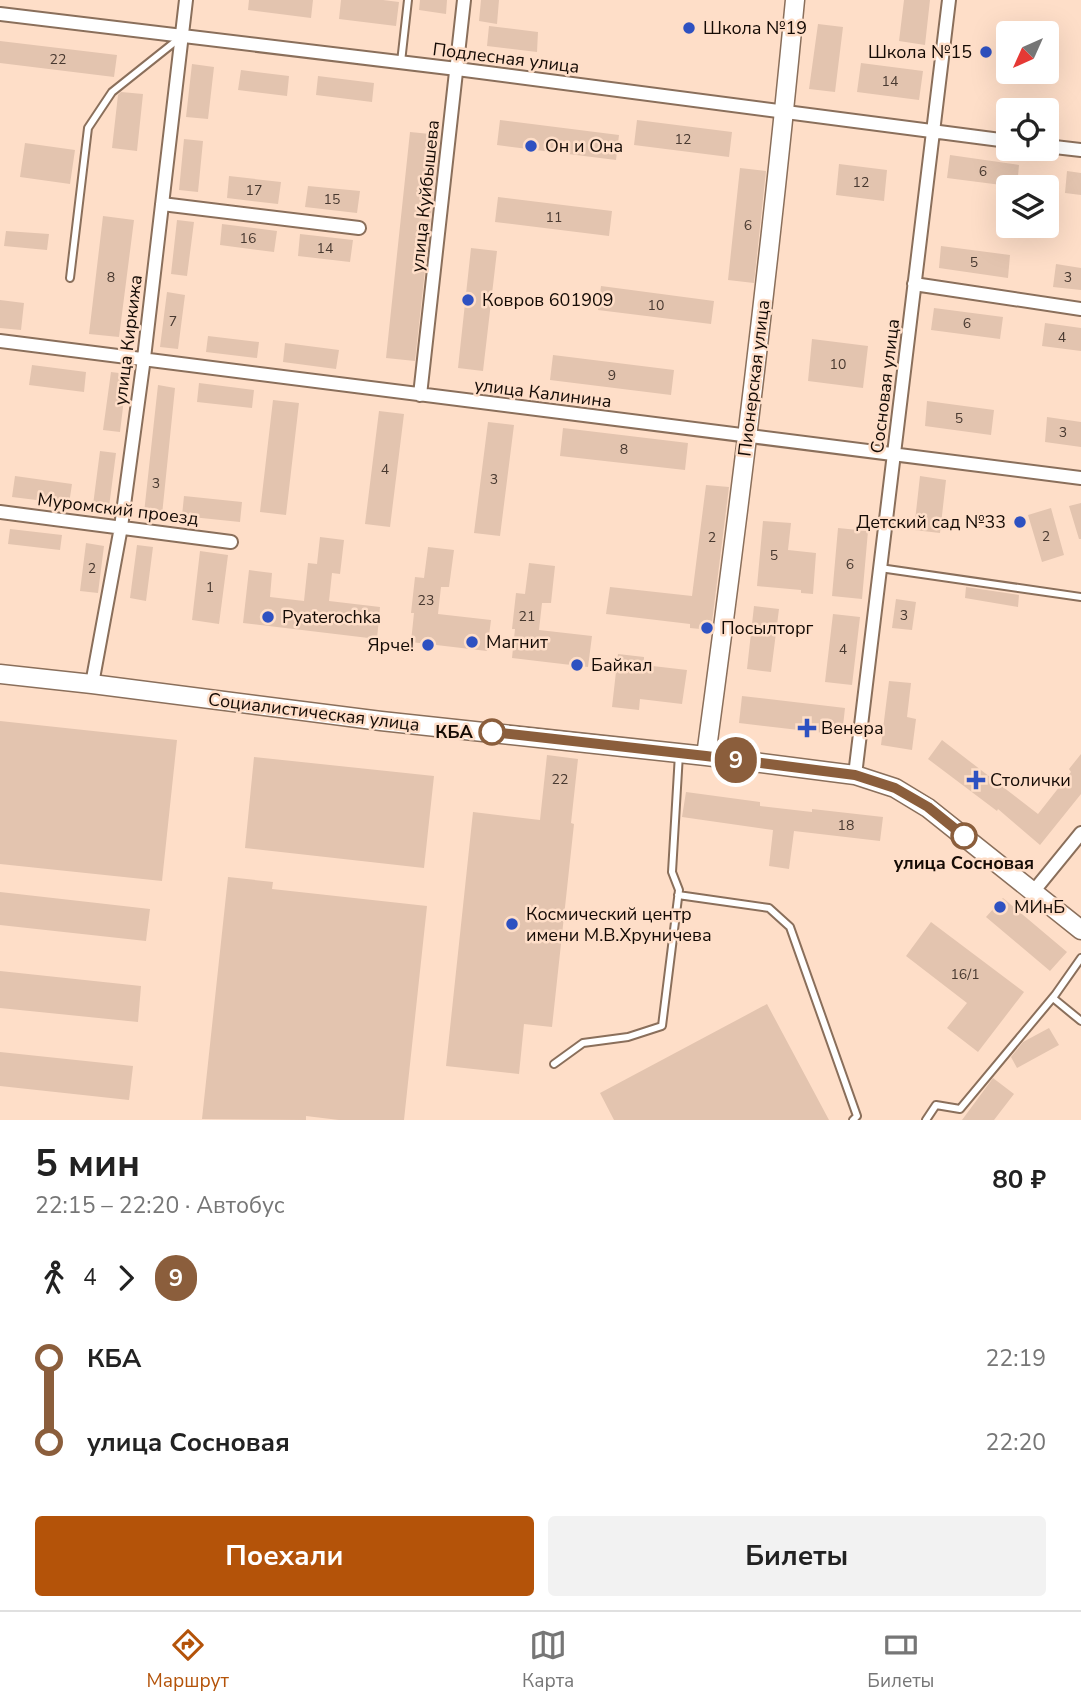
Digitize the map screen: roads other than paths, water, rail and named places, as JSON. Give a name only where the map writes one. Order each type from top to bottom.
[{"type":"main road","name":"Пионерская улица","points":[[706,756],[747,436],[795,0]]},
{"type":"main road","name":"Социалистическая улица","points":[[0,674],[381,721],[679,752],[855,775],[895,788],[928,807],[1081,930]]},
{"type":"street","name":"улица Киркижа","points":[[92,684],[121,527],[144,358],[186,0]]},
{"type":"street","name":"улица Куйбышева","points":[[420,395],[464,0]]},
{"type":"street","name":"Сосновая улица","points":[[855,775],[949,0]]},
{"type":"street","name":"Подлесная улица","points":[[0,13],[996,139]]},
{"type":"street","points":[[1059,147],[1081,150]]},
{"type":"street","points":[[162,204],[359,228]]},
{"type":"street","points":[[914,284],[1081,309]]},
{"type":"street","name":"улица Калинина","points":[[0,341],[1081,478]]},
{"type":"street","name":"Муромский проезд","points":[[0,512],[231,542]]},
{"type":"street","points":[[1033,892],[1081,833]]},
{"type":"lane","points":[[401,62],[408,0]]},
{"type":"lane","points":[[70,278],[88,128],[112,92],[182,36]]},
{"type":"lane","points":[[880,568],[1081,597]]},
{"type":"lane","points":[[554,1063],[583,1043],[628,1037],[662,1026],[679,890],[672,872],[679,752]]},
{"type":"lane","points":[[678,895],[769,908],[790,927],[857,1116],[853,1120]]},
{"type":"lane","points":[[926,1120],[936,1105],[960,1108],[1053,998],[1081,958]]},
{"type":"lane","points":[[1053,998],[1081,1021]]},
{"type":"place","name":"Школа №19","points":[[689,28]]},
{"type":"place","name":"Школа №15","points":[[986,52]]},
{"type":"place","name":"Он и Она","points":[[531,146]]},
{"type":"place","name":"Ковров 601909","points":[[468,300]]},
{"type":"place","name":"Детский сад №33","points":[[1020,522]]},
{"type":"place","name":"Pyaterochka","points":[[268,617]]},
{"type":"place","name":"Посылторг","points":[[707,628]]},
{"type":"place","name":"Магнит","points":[[472,642]]},
{"type":"place","name":"Ярче!","points":[[428,645]]},
{"type":"place","name":"Байкал","points":[[577,665]]},
{"type":"place","name":"Венера","points":[[807,728]]},
{"type":"place","name":"КБА","points":[[492,732]]},
{"type":"place","name":"Столички","points":[[976,780]]},
{"type":"place","name":"улица Сосновая","points":[[964,836]]},
{"type":"place","name":"МИнБ","points":[[1000,907]]},
{"type":"place","name":"Космический центр имени М.В.Хруничева","points":[[512,924]]}]
